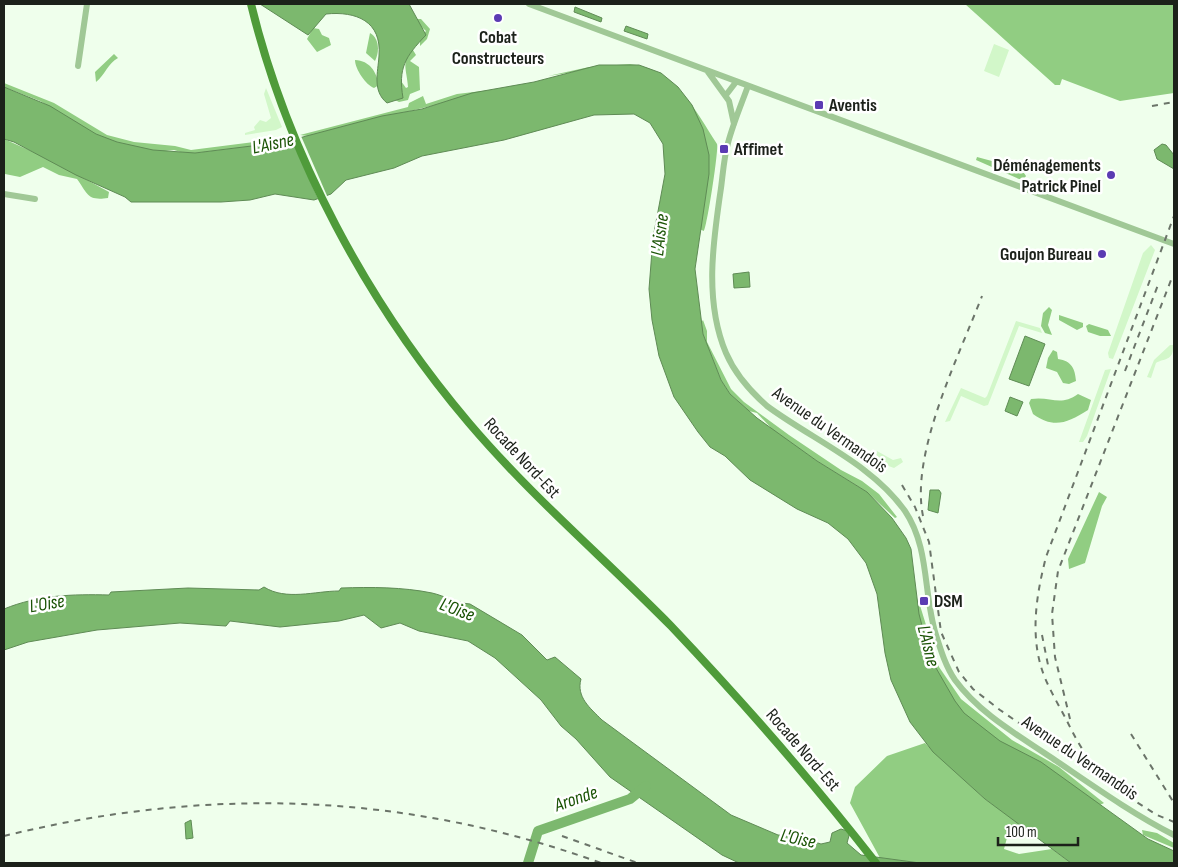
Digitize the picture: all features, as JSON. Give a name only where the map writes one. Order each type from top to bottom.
[{"type":"main road","name":"Rocade Nord-Est","points":[[251,4],[264,51],[283,104],[319,190],[362,273],[424,365],[467,421],[501,459],[664,619],[723,682],[807,777],[876,863]]},
{"type":"street","points":[[78,66],[87,4]]},
{"type":"street","points":[[529,4],[1174,244]]},
{"type":"street","points":[[707,71],[728,98],[734,128]]},
{"type":"street","points":[[728,98],[736,82]]},
{"type":"street","name":"Avenue du Vermandois","points":[[748,86],[728,144],[714,230],[712,280],[720,334],[736,371],[756,396],[767,406],[875,478],[891,493],[906,512],[921,546],[928,605],[946,664],[968,695],[994,718],[1067,769],[1148,822],[1174,835]]},
{"type":"street","points":[[728,98],[744,98]]},
{"type":"street","points":[[4,194],[35,199]]},
{"type":"shaded area","points":[[965,4],[1174,4],[1174,93],[1120,101],[1062,79],[1060,85],[1055,85]]},
{"type":"shaded area","points":[[418,19],[421,19],[430,29],[427,39],[420,46],[420,38],[426,31],[417,23]]},
{"type":"shaded area","points":[[313,28],[319,29],[322,35],[329,38],[331,45],[317,52],[307,39]]},
{"type":"shaded area","points":[[370,33],[378,45],[375,61],[366,53]]},
{"type":"shaded area","points":[[994,44],[1009,50],[999,77],[984,71]]},
{"type":"shaded area","points":[[409,50],[413,50],[416,55],[410,61],[419,67],[420,90],[410,94],[408,100],[399,102],[395,100],[398,84],[401,81],[406,88],[408,87],[405,64]]},
{"type":"shaded area","points":[[114,54],[118,58],[96,82],[95,72]]},
{"type":"shaded area","points":[[355,60],[365,62],[372,68],[379,85],[374,88],[364,80],[355,64]]},
{"type":"shaded area","points":[[630,64],[646,67],[672,82],[692,105],[717,144],[708,216],[704,231],[699,229],[707,162],[581,71],[548,76],[589,67]]},
{"type":"shaded area","points":[[4,83],[54,103],[107,135],[134,142],[175,146],[191,150],[277,139],[276,144],[187,154],[174,150],[155,152],[112,141],[95,134],[40,101],[4,87]]},
{"type":"shaded area","points":[[266,88],[282,127],[276,130],[245,135],[245,133],[255,130],[254,127],[260,120],[266,122],[271,118],[264,94]]},
{"type":"shaded area","points":[[490,90],[490,92],[364,122],[315,137],[300,135],[408,107],[409,103],[423,96],[426,104],[457,94]]},
{"type":"shaded area","points":[[4,139],[47,158],[109,192],[108,198],[92,197],[77,179],[59,175],[43,167],[20,177],[5,174]]},
{"type":"shaded area","points":[[977,157],[1003,164],[1024,173],[1026,176],[1024,179],[1019,179],[976,160]]},
{"type":"shaded area","points":[[1151,245],[1155,250],[1113,359],[1109,358],[1108,353],[1143,253]]},
{"type":"shaded area","points":[[1049,307],[1052,310],[1048,325],[1052,335],[1045,333],[1041,326],[1043,313]]},
{"type":"shaded area","points":[[1059,315],[1083,323],[1083,327],[1077,330],[1059,320]]},
{"type":"shaded area","points":[[703,320],[707,331],[707,342],[731,389],[744,402],[789,435],[841,470],[862,481],[879,494],[897,517],[895,518],[867,492],[817,461],[773,430],[757,413],[749,411],[730,394],[721,380],[699,325]]},
{"type":"shaded area","points":[[1016,321],[1040,328],[1042,333],[1019,326],[988,405],[984,406],[961,396],[950,421],[945,422],[961,388],[985,398],[987,396]]},
{"type":"shaded area","points":[[1089,324],[1108,330],[1111,336],[1100,336],[1088,332],[1086,326]]},
{"type":"shaded area","points":[[1170,345],[1173,345],[1172,354],[1168,358],[1156,363],[1151,378],[1147,377],[1154,360]]},
{"type":"shaded area","points":[[1053,350],[1057,352],[1058,359],[1072,366],[1076,381],[1069,384],[1063,383],[1057,372],[1046,368],[1048,358]]},
{"type":"shaded area","points":[[1111,369],[1087,436],[1083,442],[1079,442],[1105,370]]},
{"type":"shaded area","points":[[1078,394],[1091,400],[1088,410],[1067,421],[1054,423],[1041,419],[1033,414],[1029,403],[1031,399],[1038,398],[1066,400]]},
{"type":"shaded area","points":[[877,451],[893,460],[901,458],[903,462],[894,468],[883,464],[876,454]]},
{"type":"shaded area","points":[[1099,492],[1107,497],[1102,506],[1085,563],[1069,569],[1068,559]]},
{"type":"shaded area","points":[[918,599],[939,667],[961,699],[1012,740],[1059,767],[1104,803],[1098,806],[993,738],[962,714],[944,685],[924,642],[916,604]]},
{"type":"shaded area","points":[[925,743],[985,799],[1019,823],[1008,834],[1004,849],[1019,854],[1052,849],[1071,863],[920,863],[880,858],[850,803],[855,787],[887,756]]},
{"type":"shaded area","points":[[1142,830],[1157,833],[1174,843],[1174,848],[1143,835]]},
{"type":"water","points":[[260,4],[409,4],[426,35],[413,50],[405,64],[402,79],[403,98],[387,103],[379,93],[377,81],[379,44],[376,34],[365,21],[347,14],[326,14],[308,35]]},
{"type":"water","points":[[575,7],[602,18],[601,22],[574,12]]},
{"type":"water","points":[[626,26],[648,34],[647,39],[624,31]]},
{"type":"water","name":"L'Aisne","points":[[599,65],[639,65],[661,73],[678,87],[692,105],[703,129],[709,155],[709,174],[695,269],[703,334],[721,380],[730,394],[757,418],[817,461],[867,492],[892,518],[911,549],[919,614],[927,645],[936,668],[964,713],[1000,741],[1041,762],[1148,839],[1174,851],[1174,863],[1071,863],[985,799],[933,752],[910,722],[891,680],[885,653],[877,594],[866,563],[848,539],[828,523],[797,509],[750,480],[725,456],[710,447],[698,432],[674,397],[659,356],[652,320],[649,289],[653,238],[665,174],[663,144],[650,123],[634,114],[594,115],[504,140],[422,156],[394,168],[346,180],[331,194],[314,200],[275,194],[250,200],[221,202],[131,202],[125,197],[76,175],[14,142],[4,139],[4,87],[50,106],[96,134],[117,142],[153,150],[195,153],[284,142],[382,116],[422,109],[472,93],[534,82]]},
{"type":"water","points":[[1162,144],[1166,145],[1174,155],[1174,169],[1157,159],[1154,150]]},
{"type":"water","points":[[749,272],[750,287],[734,288],[733,274]]},
{"type":"water","points":[[1025,336],[1045,344],[1029,386],[1009,379]]},
{"type":"water","points":[[1010,397],[1023,402],[1017,416],[1005,411]]},
{"type":"water","points":[[930,490],[939,490],[941,493],[938,513],[928,510]]},
{"type":"water","name":"L'Oise","points":[[264,587],[282,594],[339,591],[341,588],[398,589],[432,593],[470,604],[522,635],[547,660],[555,657],[581,679],[580,691],[582,697],[602,720],[731,815],[778,835],[798,837],[821,844],[830,842],[832,833],[841,829],[850,832],[847,843],[861,855],[920,863],[739,863],[722,855],[610,777],[576,739],[561,726],[541,700],[495,658],[468,641],[419,631],[400,623],[381,628],[364,615],[339,621],[280,627],[230,621],[226,626],[180,623],[97,630],[28,642],[4,650],[4,609],[17,604],[69,595],[109,595],[111,592],[188,588],[259,590]]},
{"type":"water","points":[[191,820],[193,838],[186,839],[185,823]]},
{"type":"pier","points":[[301,136],[328,198],[319,201],[291,138]]},
{"type":"waterway","name":"Aronde","points":[[528,863],[538,831],[630,799],[646,786]]},
{"type":"railway","points":[[1152,106],[1174,102]]},
{"type":"railway","points":[[1111,786],[1081,746],[1045,678],[1037,648],[1037,602],[1046,557],[1174,216]]},
{"type":"railway","points":[[1070,719],[1055,657],[1052,614],[1058,571],[1173,275]]},
{"type":"railway","points":[[1125,371],[1158,285]]},
{"type":"railway","points":[[923,516],[921,491],[930,435],[950,375],[982,296]]},
{"type":"railway","points":[[902,485],[915,507],[929,542],[941,632],[959,672],[973,689],[1000,710],[1111,786],[1157,815],[1174,822]]},
{"type":"railway","points":[[1042,635],[1049,670]]},
{"type":"railway","points":[[1131,734],[1174,803]]},
{"type":"railway","points":[[4,836],[80,820],[155,809],[230,804],[305,804],[379,810],[453,822],[527,839],[601,863]]},
{"type":"railway","points":[[562,836],[638,863]]},
{"type":"place","name":"Cobat Constructeurs","points":[[498,18]]},
{"type":"place","name":"Aventis","points":[[819,105]]},
{"type":"place","name":"Affimet","points":[[724,149]]},
{"type":"place","name":"Déménagements Patrick Pinel","points":[[1111,175]]},
{"type":"place","name":"Goujon Bureau","points":[[1102,254]]},
{"type":"place","name":"DSM","points":[[924,601]]}]
